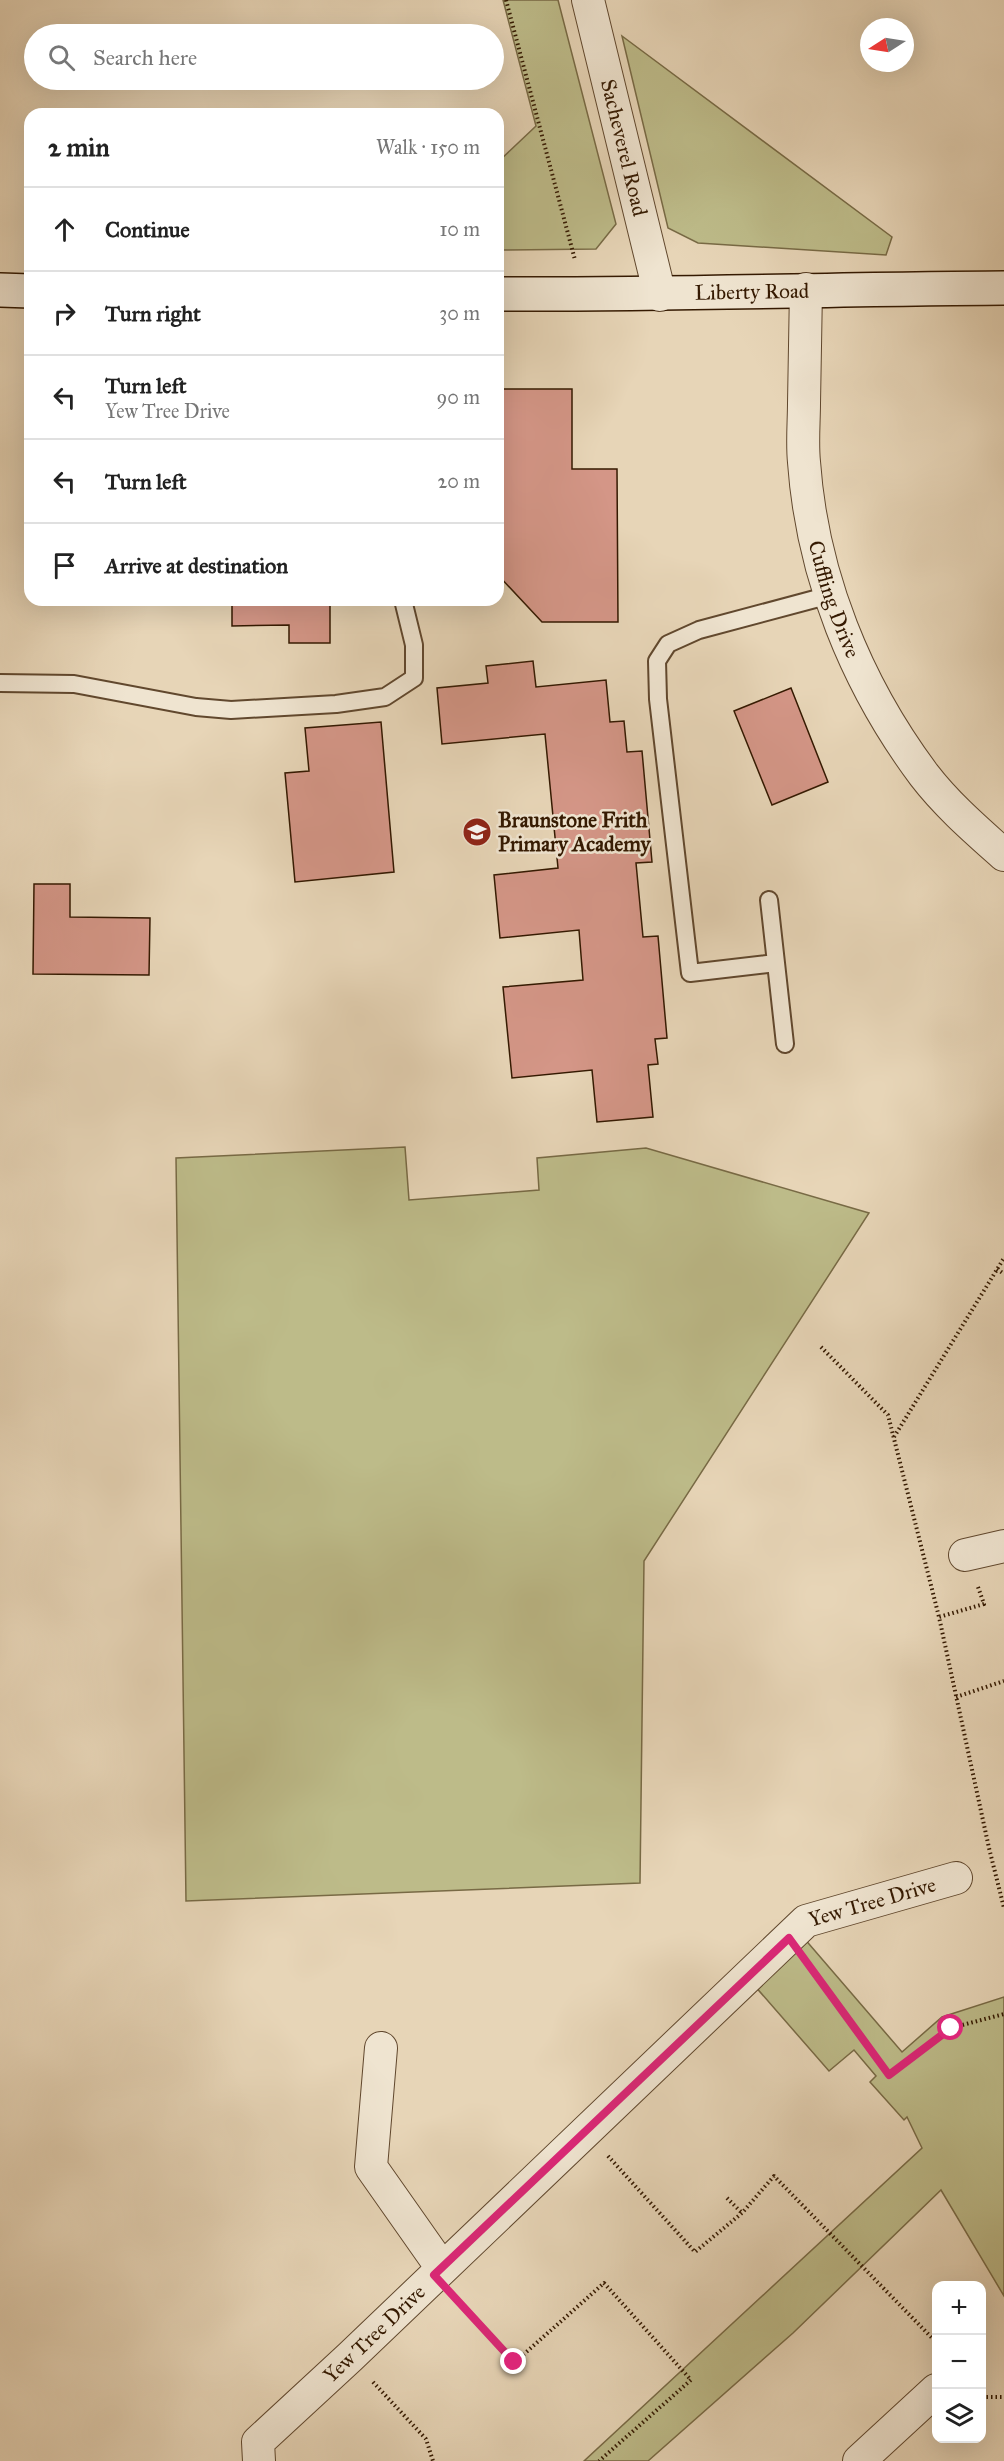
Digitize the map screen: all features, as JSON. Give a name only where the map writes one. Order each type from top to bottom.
[{"type":"street","name":"Sacheverel Road","points":[[588,0],[660,295]]},
{"type":"street","name":"Liberty Road","points":[[504,294],[660,295],[806,289],[1004,288]]},
{"type":"street","name":"Cuffling Drive","points":[[806,289],[804,460],[810,515],[830,595],[861,671],[888,722],[925,776],[970,825],[1004,855]]},
{"type":"street","points":[[0,291],[24,291]]},
{"type":"street","points":[[965,1555],[1004,1546]]},
{"type":"street","name":"Yew Tree Drive","points":[[259,2461],[258,2442],[806,1921],[957,1878]]},
{"type":"street","points":[[381,2048],[371,2168],[438,2271]]},
{"type":"street","points":[[859,2461],[932,2394]]},
{"type":"lane","points":[[776,963],[690,973],[658,699],[657,661],[668,644],[699,630],[830,595]]},
{"type":"lane","points":[[0,683],[74,684],[196,707],[231,710],[336,704],[385,697],[414,678],[414,645],[404,606]]},
{"type":"lane","points":[[769,900],[785,1044]]},
{"type":"path","points":[[506,0],[584,294]]},
{"type":"path","points":[[894,1437],[1004,1258]]},
{"type":"path","points":[[997,1269],[1004,1274]]},
{"type":"path","points":[[821,1347],[888,1415],[939,1617],[989,1848],[1004,1904]]},
{"type":"path","points":[[939,1617],[984,1604],[965,1555]]},
{"type":"path","points":[[957,1697],[1004,1682]]},
{"type":"path","points":[[789,1938],[889,2075],[951,2028],[1004,2014]]},
{"type":"path","points":[[586,2130],[694,2252],[742,2213],[774,2176],[932,2338]]},
{"type":"path","points":[[727,2198],[742,2213]]},
{"type":"path","points":[[438,2271],[514,2362],[604,2283],[691,2380],[599,2461]]},
{"type":"path","points":[[350,2357],[426,2439],[433,2461]]},
{"type":"path","points":[[986,2397],[1004,2397]]},
{"type":"shaded area","points":[[503,0],[558,0],[616,224],[596,249],[504,250],[504,156],[536,126]]},
{"type":"shaded area","points":[[622,36],[892,237],[886,255],[698,243],[668,228]]},
{"type":"shaded area","points":[[405,1147],[409,1200],[539,1190],[537,1158],[646,1148],[869,1213],[644,1561],[640,1883],[186,1901],[176,1158]]},
{"type":"shaded area","points":[[797,1930],[902,2052],[942,2017],[1004,1997],[1004,2296],[941,2190],[793,2333],[648,2461],[584,2461],[922,2148],[907,2117],[904,2120],[870,2082],[876,2076],[854,2050],[829,2071],[747,1977]]},
{"type":"building","points":[[504,389],[572,389],[572,469],[617,469],[618,622],[542,622],[504,581]]},
{"type":"building","points":[[232,606],[330,606],[330,643],[289,643],[289,625],[232,626]]},
{"type":"building","points":[[533,661],[536,687],[606,680],[610,722],[624,721],[627,752],[642,751],[652,862],[636,863],[643,937],[658,936],[667,1038],[655,1039],[658,1064],[648,1065],[653,1117],[597,1122],[592,1070],[512,1078],[503,987],[583,980],[579,930],[500,938],[494,875],[558,868],[545,734],[442,744],[437,688],[488,683],[486,666]]},
{"type":"building","points":[[791,688],[828,782],[772,805],[734,711]]},
{"type":"building","points":[[381,722],[394,872],[295,882],[285,773],[309,771],[305,728]]},
{"type":"building","points":[[34,884],[70,884],[70,917],[150,918],[149,975],[33,974]]},
{"type":"place","name":"Braunstone Frith Primary Academy","points":[[477,832]]},
{"type":"route","points":[[514,2362],[434,2275],[789,1938],[889,2075],[951,2028]]}]
